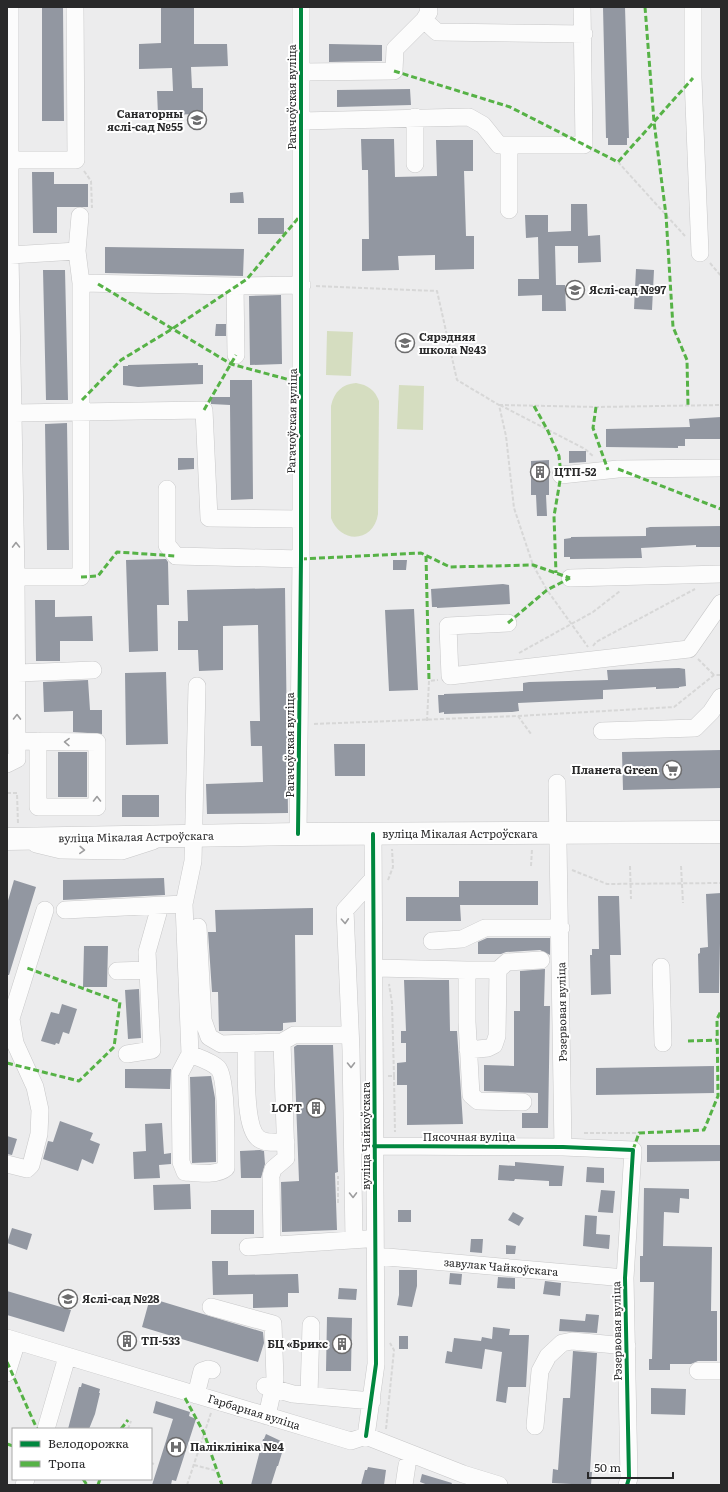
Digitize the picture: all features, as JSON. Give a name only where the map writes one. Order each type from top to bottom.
[{"type":"main road","name":"вуліца Мікалая Астроўскага","points":[[12,839],[298,834],[721,832]]},
{"type":"street","points":[[7,764],[17,759],[18,673],[10,255],[10,7]]},
{"type":"street","points":[[10,160],[76,160],[75,7]]},
{"type":"street","name":"Рагачоўская вуліца","points":[[298,834],[302,285],[301,7]]},
{"type":"street","points":[[301,121],[415,117],[469,117],[483,125],[499,144],[584,144],[584,34],[582,7]]},
{"type":"street","points":[[693,7],[693,78],[700,253]]},
{"type":"street","points":[[302,72],[394,71],[395,48],[426,14],[437,32],[584,34]]},
{"type":"street","points":[[415,117],[415,164]]},
{"type":"street","points":[[509,145],[509,210]]},
{"type":"street","points":[[16,577],[81,577],[81,283],[77,251],[80,216]]},
{"type":"street","points":[[10,255],[77,251]]},
{"type":"street","points":[[81,283],[235,286],[302,285]]},
{"type":"street","points":[[235,286],[236,356]]},
{"type":"street","points":[[14,413],[204,410],[209,518],[300,519]]},
{"type":"street","points":[[561,475],[608,470],[690,467],[721,468]]},
{"type":"street","points":[[168,489],[167,545],[176,556],[301,558]]},
{"type":"street","points":[[570,578],[721,574]]},
{"type":"street","points":[[508,622],[448,626],[450,676],[688,649],[721,603]]},
{"type":"street","points":[[18,673],[93,670]]},
{"type":"street","points":[[190,1054],[210,1062],[219,1068],[222,1074],[226,1163],[226,1168],[223,1170],[214,1172],[185,1172],[181,1162],[180,1073],[190,1054],[184,904],[193,861],[197,686]]},
{"type":"street","points":[[602,731],[695,728],[711,712],[721,697]]},
{"type":"street","points":[[16,742],[38,741],[97,742],[97,807],[38,807],[38,741]]},
{"type":"street","name":"Рэзервовая вуліца","points":[[557,783],[560,866],[563,1147],[633,1150],[626,1278],[629,1478],[627,1485]]},
{"type":"street","name":"вуліца Чайкоўскага","points":[[366,1436],[376,1364],[374,1146],[375,968],[373,834]]},
{"type":"street","points":[[354,1240],[350,1035],[345,910],[373,879]]},
{"type":"street","points":[[65,910],[184,904]]},
{"type":"street","points":[[127,1054],[152,1050],[147,952],[160,906]]},
{"type":"street","points":[[7,1164],[27,1169],[31,1165],[39,1134],[40,1110],[35,1087],[8,1022],[45,910]]},
{"type":"street","points":[[198,927],[203,1020],[209,1037],[221,1044],[246,1044],[282,1042],[294,1035],[350,1035]]},
{"type":"street","points":[[432,941],[462,939],[485,928],[561,928]]},
{"type":"street","points":[[375,968],[498,970],[507,962],[541,960]]},
{"type":"street","points":[[661,967],[663,1043]]},
{"type":"street","points":[[117,971],[148,970]]},
{"type":"street","points":[[467,970],[468,1050],[471,1095],[478,1101],[523,1102]]},
{"type":"street","points":[[468,1050],[488,1048],[494,1045],[497,1036],[498,970]]},
{"type":"street","points":[[272,1245],[271,1176],[273,1169],[286,1158],[282,1042]]},
{"type":"street","points":[[246,1044],[249,1116],[252,1131],[259,1139],[269,1142],[286,1142]]},
{"type":"street","name":"Пясочная вуліца","points":[[374,1146],[563,1147]]},
{"type":"street","points":[[248,1247],[376,1238]]},
{"type":"street","name":"завулак Чайкоўскага","points":[[376,1256],[626,1278]]},
{"type":"street","points":[[211,1307],[273,1324],[274,1379],[269,1387],[267,1416]]},
{"type":"street","points":[[309,1396],[311,1325]]},
{"type":"street","points":[[7,1373],[12,1340]]},
{"type":"street","name":"Гарбарная вуліца","points":[[12,1340],[351,1440],[366,1436],[463,1474],[499,1485]]},
{"type":"street","points":[[535,1426],[540,1371],[548,1356],[562,1343],[572,1341],[626,1346]]},
{"type":"street","points":[[46,1428],[67,1357]]},
{"type":"street","points":[[196,1395],[202,1371],[208,1369],[212,1370]]},
{"type":"street","points":[[698,1371],[721,1371]]},
{"type":"street","points":[[269,1387],[309,1396],[372,1401]]},
{"type":"street","points":[[404,1485],[407,1465]]},
{"type":"path","points":[[76,160],[91,181],[92,209],[80,216]]},
{"type":"path","points":[[618,162],[721,276]]},
{"type":"path","points":[[302,285],[437,291],[457,380],[499,405],[585,449],[608,470]]},
{"type":"path","points":[[499,405],[596,407],[721,405]]},
{"type":"path","points":[[499,405],[506,436],[514,508],[533,566],[546,590],[590,650],[596,642],[701,586]]},
{"type":"path","points":[[516,655],[570,623],[593,612],[639,576]]},
{"type":"path","points":[[688,649],[714,675]]},
{"type":"path","points":[[314,724],[427,721],[674,706],[714,675],[721,675]]},
{"type":"path","points":[[427,721],[429,681],[447,679],[450,676]]},
{"type":"path","points":[[518,716],[531,734]]},
{"type":"path","points":[[560,866],[607,884],[721,883]]},
{"type":"path","points":[[630,866],[631,899]]},
{"type":"path","points":[[681,866],[683,903]]},
{"type":"path","points":[[187,1485],[213,1406]]},
{"type":"path","points":[[128,1428],[131,1421]]},
{"type":"path","points":[[194,1465],[217,1471]]},
{"type":"green space","points":[[327,331],[353,332],[351,376],[326,375]]},
{"type":"green space","points":[[356,383],[364,385],[370,389],[379,401],[378,514],[375,523],[370,530],[364,535],[357,537],[342,533],[336,527],[331,518],[331,406],[334,397],[339,390],[347,385]]},
{"type":"green space","points":[[399,385],[424,386],[423,430],[397,429]]},
{"type":"building","points":[[42,7],[63,7],[64,121],[42,121]]},
{"type":"building","points":[[161,7],[194,7],[194,44],[227,44],[228,66],[191,67],[192,88],[203,88],[203,114],[158,115],[157,91],[173,91],[172,68],[139,69],[139,44],[161,43]]},
{"type":"building","points":[[603,7],[625,7],[629,138],[627,138],[627,145],[608,145],[608,138],[606,138]]},
{"type":"building","points":[[329,44],[382,45],[382,61],[329,62]]},
{"type":"building","points":[[410,89],[411,105],[337,107],[337,90]]},
{"type":"building","points":[[361,139],[394,139],[395,177],[437,176],[436,140],[473,140],[473,171],[464,171],[466,236],[474,236],[474,269],[435,270],[435,255],[398,256],[399,270],[362,271],[362,239],[369,239],[368,170],[362,170]]},
{"type":"building","points":[[32,172],[54,172],[54,184],[88,184],[88,207],[57,207],[57,233],[33,233]]},
{"type":"building","points":[[243,192],[244,203],[230,203],[230,193]]},
{"type":"building","points":[[571,204],[587,204],[588,236],[600,235],[601,262],[578,263],[578,246],[555,246],[556,285],[565,285],[566,311],[542,311],[542,295],[518,296],[518,279],[539,279],[538,237],[526,238],[525,215],[548,215],[548,232],[571,231]]},
{"type":"building","points":[[258,218],[284,218],[284,234],[258,234]]},
{"type":"building","points":[[105,247],[244,249],[243,276],[105,273]]},
{"type":"building","points":[[636,269],[654,270],[652,310],[634,309]]},
{"type":"building","points":[[43,270],[65,270],[68,400],[46,400]]},
{"type":"building","points":[[281,295],[282,364],[250,365],[249,296]]},
{"type":"building","points":[[216,324],[226,324],[226,336],[215,336]]},
{"type":"building","points":[[198,363],[198,365],[203,365],[203,384],[138,387],[123,385],[123,366]]},
{"type":"building","points":[[230,380],[252,380],[253,499],[231,500],[230,405],[211,404],[211,397],[230,397]]},
{"type":"building","points":[[721,417],[721,439],[685,439],[685,446],[678,446],[678,448],[606,447],[606,429],[690,427],[689,419]]},
{"type":"building","points":[[67,423],[69,550],[47,550],[45,424]]},
{"type":"building","points":[[569,451],[586,451],[586,462],[569,463]]},
{"type":"building","points":[[178,458],[194,458],[194,469],[178,470]]},
{"type":"building","points":[[549,460],[549,495],[546,495],[547,516],[537,516],[536,495],[531,495],[531,461]]},
{"type":"building","points":[[721,526],[721,547],[696,547],[696,545],[641,548],[642,558],[570,559],[570,557],[564,557],[564,539],[571,537],[646,536],[646,528],[650,527]]},
{"type":"building","points":[[166,559],[168,562],[169,605],[157,605],[158,651],[129,652],[126,560]]},
{"type":"building","points":[[393,560],[407,560],[406,570],[393,570]]},
{"type":"building","points":[[503,584],[509,585],[510,604],[432,607],[431,589]]},
{"type":"building","points":[[285,588],[288,813],[207,814],[206,784],[263,782],[262,746],[251,746],[250,721],[260,721],[258,625],[223,626],[223,670],[199,671],[198,650],[178,650],[178,621],[188,621],[187,590]]},
{"type":"building","points":[[35,600],[55,600],[55,617],[92,616],[93,641],[60,641],[60,661],[36,661]]},
{"type":"building","points":[[414,609],[418,690],[389,691],[385,610]]},
{"type":"building","points":[[685,669],[686,686],[679,688],[656,689],[656,687],[603,690],[603,699],[518,703],[519,711],[512,712],[439,713],[438,695],[523,691],[523,683],[529,682],[608,680],[607,670]]},
{"type":"building","points":[[166,672],[168,744],[126,745],[125,673]]},
{"type":"building","points":[[88,680],[90,710],[102,710],[102,734],[73,732],[73,711],[44,712],[43,682]]},
{"type":"building","points":[[334,744],[365,744],[365,776],[335,776]]},
{"type":"building","name":"Планета Green","points":[[721,750],[721,788],[623,790],[622,752]]},
{"type":"building","points":[[58,752],[87,752],[87,797],[58,797]]},
{"type":"building","points":[[122,795],[159,795],[159,817],[122,817]]},
{"type":"building","points":[[164,878],[165,895],[63,900],[63,880]]},
{"type":"building","points":[[14,880],[36,887],[9,975],[7,975],[7,904]]},
{"type":"building","points":[[459,881],[538,881],[538,905],[460,905],[461,921],[406,921],[406,897],[459,897]]},
{"type":"building","points":[[721,893],[719,993],[699,993],[698,954],[700,953],[700,948],[708,947],[706,894]]},
{"type":"building","points":[[598,896],[619,896],[621,955],[610,955],[611,994],[591,995],[590,955],[592,955],[592,949],[599,949]]},
{"type":"building","points":[[313,908],[313,935],[295,935],[296,1022],[283,1023],[283,1030],[281,1031],[219,1031],[218,992],[212,992],[208,932],[216,932],[215,910]]},
{"type":"building","points":[[487,938],[550,938],[550,955],[540,950],[506,952],[501,954],[478,954],[478,942]]},
{"type":"building","points":[[84,946],[108,946],[107,987],[83,987]]},
{"type":"building","points":[[545,969],[544,1006],[550,1006],[548,1128],[522,1128],[522,1113],[538,1113],[538,1093],[484,1091],[484,1065],[514,1066],[514,1011],[520,1011],[520,971]]},
{"type":"building","points":[[404,980],[449,980],[450,1031],[457,1031],[463,1124],[407,1125],[407,1085],[397,1085],[397,1063],[406,1062],[406,1043],[401,1043],[401,1031],[406,1031]]},
{"type":"building","points":[[139,989],[141,1038],[128,1039],[125,990]]},
{"type":"building","points":[[62,1004],[77,1009],[69,1034],[63,1032],[59,1044],[56,1043],[55,1045],[41,1041],[51,1012],[59,1014]]},
{"type":"building","name":"LOFT","points":[[297,1045],[333,1045],[338,1172],[335,1173],[337,1230],[282,1232],[281,1182],[299,1181],[294,1047]]},
{"type":"building","points":[[714,1066],[714,1093],[596,1095],[596,1068]]},
{"type":"building","points":[[125,1069],[171,1069],[170,1089],[125,1088]]},
{"type":"building","points":[[211,1076],[215,1098],[216,1162],[192,1163],[190,1077]]},
{"type":"building","points":[[60,1121],[93,1133],[90,1140],[100,1144],[93,1164],[82,1159],[78,1171],[43,1159],[48,1141],[53,1142]]},
{"type":"building","points":[[162,1123],[164,1154],[171,1153],[171,1164],[159,1165],[160,1178],[134,1179],[133,1152],[146,1151],[145,1124]]},
{"type":"building","points":[[7,1136],[17,1139],[12,1155],[7,1154]]},
{"type":"building","points":[[647,1145],[721,1145],[721,1161],[647,1162]]},
{"type":"building","points":[[240,1151],[264,1151],[265,1164],[261,1178],[241,1178]]},
{"type":"building","points":[[515,1162],[564,1166],[562,1186],[549,1186],[549,1181],[515,1179],[514,1181],[498,1180],[499,1165],[515,1166]]},
{"type":"building","points":[[587,1167],[604,1168],[604,1183],[586,1182]]},
{"type":"building","points":[[190,1184],[191,1209],[154,1210],[153,1185]]},
{"type":"building","points":[[644,1188],[689,1189],[689,1199],[680,1198],[679,1213],[664,1212],[663,1246],[712,1247],[711,1311],[717,1311],[717,1361],[698,1361],[691,1364],[670,1364],[670,1370],[649,1370],[649,1359],[652,1359],[654,1282],[640,1282],[640,1256],[643,1256]]},
{"type":"building","points":[[601,1190],[615,1191],[613,1213],[598,1212]]},
{"type":"building","points":[[211,1210],[254,1210],[254,1234],[211,1234]]},
{"type":"building","points":[[398,1210],[411,1210],[411,1222],[398,1222]]},
{"type":"building","points":[[513,1212],[524,1218],[519,1226],[508,1220]]},
{"type":"building","points":[[585,1215],[597,1216],[596,1234],[610,1235],[609,1249],[583,1246]]},
{"type":"building","points":[[12,1228],[32,1234],[27,1250],[7,1243]]},
{"type":"building","points":[[471,1239],[483,1239],[482,1253],[470,1252]]},
{"type":"building","points":[[506,1245],[516,1246],[515,1254],[506,1254]]},
{"type":"building","points":[[212,1261],[228,1261],[228,1275],[298,1274],[299,1293],[288,1293],[288,1307],[253,1308],[253,1294],[213,1295]]},
{"type":"building","points":[[399,1270],[417,1270],[417,1286],[412,1307],[397,1305],[399,1295]]},
{"type":"building","points":[[450,1273],[462,1274],[461,1285],[449,1284]]},
{"type":"building","points":[[498,1277],[515,1278],[515,1289],[497,1288]]},
{"type":"building","points":[[545,1281],[561,1283],[560,1296],[543,1294]]},
{"type":"building","points":[[339,1288],[357,1289],[356,1300],[338,1299]]},
{"type":"building","points":[[7,1291],[71,1310],[64,1332],[7,1315]]},
{"type":"building","points":[[150,1298],[263,1332],[264,1343],[258,1362],[142,1327]]},
{"type":"building","points":[[586,1314],[599,1315],[597,1333],[559,1331],[560,1319],[585,1321]]},
{"type":"building","name":"БЦ «Брикс","points":[[327,1317],[352,1318],[351,1371],[326,1371]]},
{"type":"building","points":[[493,1327],[510,1329],[509,1335],[529,1335],[526,1387],[508,1387],[506,1403],[496,1401],[502,1352],[485,1349],[482,1369],[445,1363],[447,1351],[452,1352],[454,1338],[481,1341],[482,1337],[492,1339]]},
{"type":"building","name":"ТП-533","points":[[121,1333],[136,1338],[133,1348],[118,1343]]},
{"type":"building","points":[[399,1336],[408,1336],[408,1349],[399,1349]]},
{"type":"building","points":[[573,1351],[597,1353],[590,1472],[592,1472],[591,1485],[552,1483],[553,1469],[558,1470],[563,1398],[570,1398]]},
{"type":"building","points":[[82,1383],[100,1389],[95,1414],[89,1428],[68,1428],[79,1387],[81,1387]]},
{"type":"building","points":[[651,1388],[686,1389],[685,1415],[651,1414]]},
{"type":"building","name":"Паліклініка №4","points":[[156,1401],[190,1412],[189,1416],[196,1419],[176,1481],[172,1480],[171,1485],[152,1485],[173,1419],[153,1413]]},
{"type":"building","points":[[266,1434],[283,1442],[282,1445],[284,1446],[271,1485],[251,1485],[263,1439]]},
{"type":"building","points":[[368,1467],[386,1470],[384,1485],[361,1485],[365,1470],[367,1470]]},
{"type":"building","points":[[422,1474],[452,1483],[451,1485],[428,1485],[420,1482]]},
{"type":"marked path","points":[[645,7],[654,122],[666,215],[673,327],[687,360],[688,406]]},
{"type":"marked path","points":[[394,71],[510,107],[618,162],[693,78]]},
{"type":"marked path","points":[[82,400],[121,360],[172,329],[247,279],[300,216]]},
{"type":"marked path","points":[[98,284],[231,364],[301,383]]},
{"type":"marked path","points":[[204,410],[236,355]]},
{"type":"marked path","points":[[534,406],[547,429],[559,456],[561,475],[554,516],[556,573]]},
{"type":"marked path","points":[[596,407],[593,428],[608,470]]},
{"type":"marked path","points":[[618,469],[721,509]]},
{"type":"marked path","points":[[81,577],[98,576],[117,552],[176,556]]},
{"type":"marked path","points":[[301,559],[421,553],[450,567],[533,565],[570,578]]},
{"type":"marked path","points":[[426,556],[429,681]]},
{"type":"marked path","points":[[508,623],[547,590],[570,578]]},
{"type":"marked path","points":[[7,1063],[79,1081],[114,1047],[120,1002],[27,968]]},
{"type":"marked path","points":[[633,1150],[639,1133],[704,1130],[718,1096],[717,1019],[721,1011]]},
{"type":"marked path","points":[[688,1041],[717,1040]]},
{"type":"marked path","points":[[7,1362],[37,1428]]},
{"type":"marked path","points":[[185,1398],[204,1433],[222,1485]]},
{"type":"marked path","points":[[122,1428],[128,1420]]},
{"type":"marked path","points":[[7,1444],[12,1446]]},
{"type":"marked path","points":[[84,1480],[87,1485]]},
{"type":"marked path","points":[[98,1485],[100,1480]]},
{"type":"cycle path","points":[[298,834],[301,559],[301,7]]},
{"type":"cycle path","points":[[366,1436],[376,1364],[373,834]]},
{"type":"cycle path","points":[[374,1146],[563,1147],[633,1150],[625,1278],[629,1478],[627,1485]]},
{"type":"place","name":"Санаторны яслі-сад №55","points":[[197,120]]},
{"type":"place","name":"Яслі-сад №97","points":[[575,290]]},
{"type":"place","name":"Сярэдняя школа №43","points":[[405,343]]},
{"type":"place","name":"ЦТП-52","points":[[540,472]]},
{"type":"place","name":"Планета Green","points":[[672,770]]},
{"type":"place","name":"LOFT","points":[[316,1108]]},
{"type":"place","name":"Яслі-сад №28","points":[[68,1299]]},
{"type":"place","name":"ТП-533","points":[[127,1341]]},
{"type":"place","name":"БЦ «Брикс","points":[[342,1344]]},
{"type":"place","name":"Паліклініка №4","points":[[176,1447]]}]
